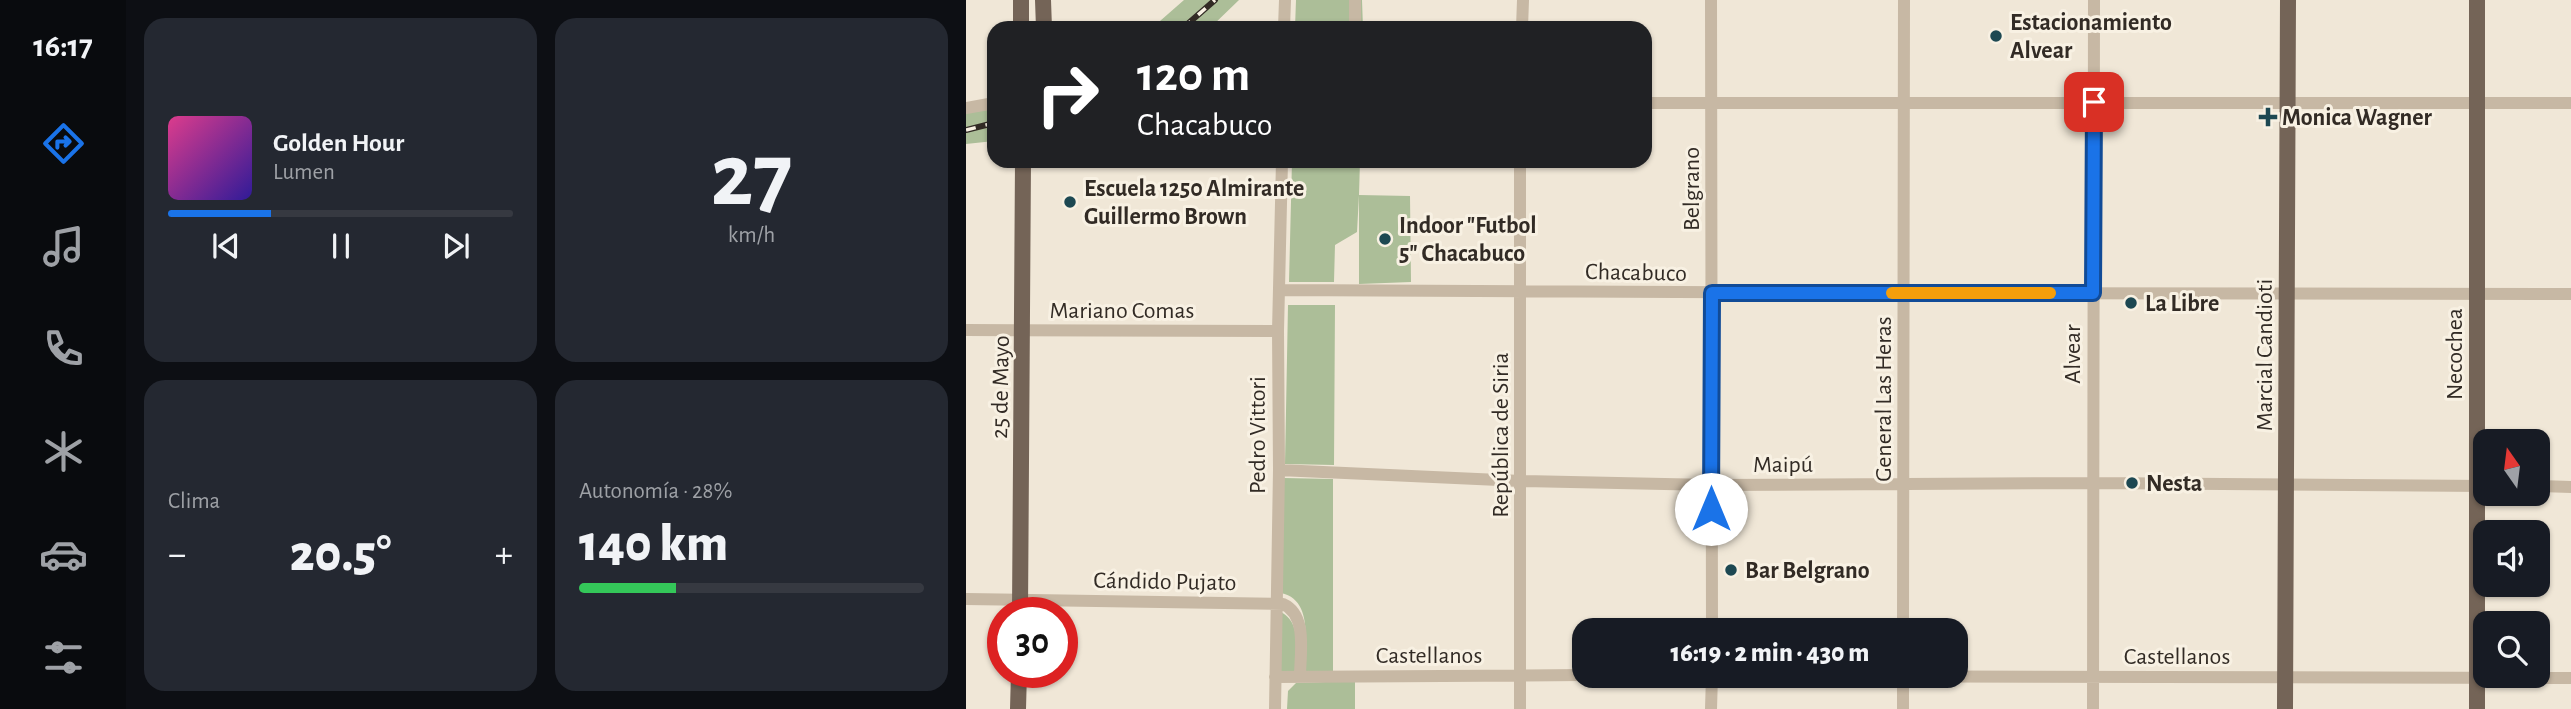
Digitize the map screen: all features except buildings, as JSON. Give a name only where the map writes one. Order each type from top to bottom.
[{"type":"main road","points":[[1021,0],[1021,21]]},
{"type":"main road","points":[[1043,0],[1044,21]]},
{"type":"main road","name":"Marcial Candioti","points":[[2285,709],[2288,0]]},
{"type":"main road","name":"Necochea","points":[[2477,0],[2480,429]]},
{"type":"main road","name":"25 de Mayo","points":[[1020,597],[1023,168]]},
{"type":"main road","name":"Necochea","points":[[2478,611],[2480,506]]},
{"type":"main road","points":[[1018,709],[1019,688]]},
{"type":"main road","name":"Necochea","points":[[2476,688],[2477,709]]},
{"type":"street","points":[[1284,21],[1285,0]]},
{"type":"street","points":[[1355,0],[1355,21]]},
{"type":"street","points":[[1522,21],[1523,0]]},
{"type":"street","name":"Belgrano","points":[[1711,0],[1712,618]]},
{"type":"street","name":"General Las Heras","points":[[1903,618],[1904,0]]},
{"type":"street","name":"Alvear","points":[[2092,709],[2094,0]]},
{"type":"street","points":[[1652,103],[2571,103]]},
{"type":"street","points":[[966,108],[987,104]]},
{"type":"street","name":"Pedro Vittori","points":[[1275,709],[1282,168]]},
{"type":"street","name":"República de Siria","points":[[1520,168],[1520,709]]},
{"type":"street","name":"Chacabuco","points":[[1279,290],[2571,294]]},
{"type":"street","name":"Mariano Comas","points":[[966,330],[1278,331]]},
{"type":"street","name":"Maipú","points":[[1279,470],[1521,481],[1711,485],[2473,485]]},
{"type":"street","points":[[2550,486],[2571,487]]},
{"type":"street","name":"Cándido Pujato","points":[[966,599],[987,602]]},
{"type":"street","points":[[1276,603],[1291,607],[1298,617],[1300,677]]},
{"type":"street","name":"Cándido Pujato","points":[[1078,606],[1276,603]]},
{"type":"street","name":"Castellanos","points":[[1275,677],[1572,675]]},
{"type":"street","name":"Castellanos","points":[[1968,676],[2473,677]]},
{"type":"street","name":"Castellanos","points":[[2550,678],[2571,678]]},
{"type":"street","points":[[1711,709],[1712,688]]},
{"type":"street","points":[[1903,688],[1903,709]]},
{"type":"green space","points":[[1184,0],[1239,0],[1217,21],[1160,21]]},
{"type":"green space","points":[[1296,0],[1362,0],[1363,21],[1295,21]]},
{"type":"green space","points":[[987,110],[987,142],[966,144],[966,113]]},
{"type":"green space","points":[[1292,168],[1360,168],[1357,232],[1335,245],[1334,282],[1289,282]]},
{"type":"green space","name":"Indoor \"Futbol 5\" Chacabuco","points":[[1359,195],[1410,196],[1411,282],[1359,284]]},
{"type":"green space","points":[[1288,305],[1335,305],[1334,465],[1285,464]]},
{"type":"green space","points":[[1284,478],[1333,479],[1333,673],[1304,673],[1306,638],[1303,615],[1292,597],[1281,593]]},
{"type":"green space","points":[[1281,612],[1288,617],[1295,631],[1296,673],[1280,673]]},
{"type":"green space","points":[[1355,681],[1355,709],[1287,709],[1288,691],[1296,683]]},
{"type":"railway","points":[[1191,21],[1215,0]]},
{"type":"railway","points":[[966,130],[987,125]]},
{"type":"slow traffic","points":[[1892,293],[2050,293]]},
{"type":"place","name":"Estacionamiento Alvear","points":[[1996,36]]},
{"type":"place","name":"Monica Wagner","points":[[2268,117]]},
{"type":"place","name":"Escuela 1250 Almirante Guillermo Brown","points":[[1070,202]]},
{"type":"place","name":"Indoor \"Futbol 5\" Chacabuco","points":[[1385,239]]},
{"type":"place","name":"La Libre","points":[[2131,303]]},
{"type":"place","name":"Nesta","points":[[2132,483]]},
{"type":"place","name":"Bar Belgrano","points":[[1731,570]]},
{"type":"route","points":[[1711,509],[1712,293],[2093,293],[2094,102]]}]
